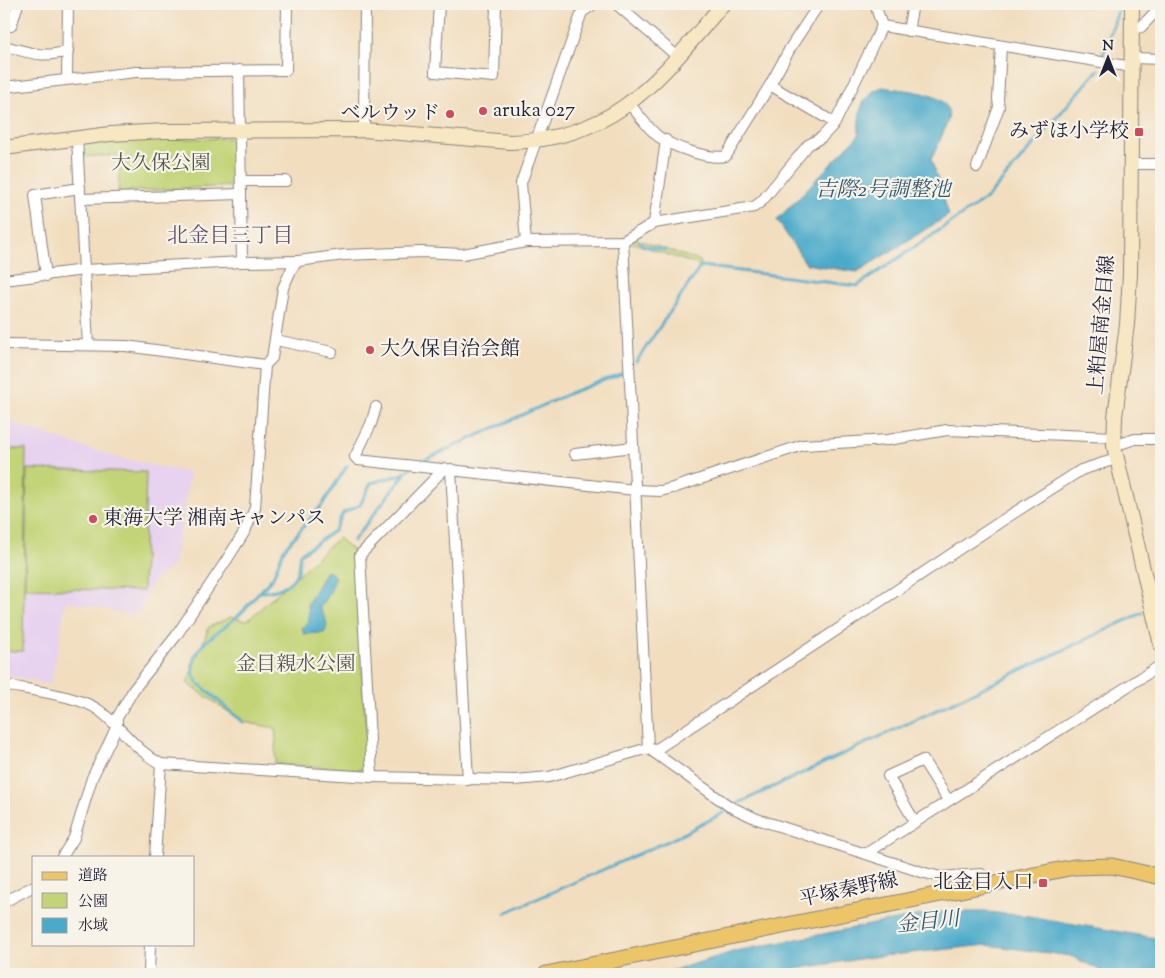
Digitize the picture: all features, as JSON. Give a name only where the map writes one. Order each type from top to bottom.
[{"type":"main road","name":"平塚秦野線","points":[[546,974],[1074,867],[1112,866],[1161,877]]},
{"type":"street","points":[[11,26],[18,4]]},
{"type":"street","points":[[67,79],[68,4]]},
{"type":"street","points":[[4,87],[136,72],[286,70],[287,4]]},
{"type":"street","points":[[364,130],[365,4]]},
{"type":"street","points":[[439,4],[435,72],[494,76],[496,4]]},
{"type":"street","points":[[526,242],[521,182],[534,141],[582,12],[594,4]]},
{"type":"street","points":[[616,4],[678,57]]},
{"type":"street","points":[[4,148],[78,138],[165,131],[364,130],[510,142],[534,141],[568,135],[588,127],[630,105],[665,72],[723,4]]},
{"type":"street","points":[[630,105],[659,137],[715,158],[726,156],[770,85],[792,45],[819,4]]},
{"type":"street","points":[[4,280],[84,270],[298,261],[344,255],[422,252],[463,254],[526,242],[623,241],[654,223],[754,207],[762,201],[808,145],[822,137],[835,123],[882,26],[875,4]]},
{"type":"street","points":[[908,32],[913,4]]},
{"type":"street","name":"上粕屋南金目線","points":[[1132,4],[1132,164],[1127,324],[1114,447],[1156,599],[1161,645]]},
{"type":"street","points":[[1132,30],[1141,27],[1161,6]]},
{"type":"street","points":[[882,26],[1001,47],[1132,62],[1161,59]]},
{"type":"street","points":[[4,46],[38,56],[68,51]]},
{"type":"street","points":[[977,167],[999,107],[1001,47]]},
{"type":"street","points":[[239,70],[242,262]]},
{"type":"street","points":[[770,85],[835,123]]},
{"type":"street","points":[[78,138],[88,344]]},
{"type":"street","points":[[654,223],[666,140]]},
{"type":"street","points":[[1132,164],[1161,164]]},
{"type":"street","points":[[241,182],[286,181]]},
{"type":"street","points":[[46,276],[35,195],[80,188]]},
{"type":"street","points":[[80,199],[241,194]]},
{"type":"street","points":[[623,241],[648,748]]},
{"type":"street","points":[[63,856],[74,838],[92,778],[117,726],[117,718],[134,689],[176,636],[226,562],[245,530],[254,508],[265,366],[272,358],[283,288],[292,268],[298,261]]},
{"type":"street","points":[[276,340],[332,352]]},
{"type":"street","points":[[4,344],[126,346],[265,366]]},
{"type":"street","points":[[376,407],[371,424],[355,457],[358,460],[448,468],[635,490],[660,491],[673,488],[803,445],[888,440],[947,430],[1114,447]]},
{"type":"street","points":[[4,685],[67,697],[99,709],[147,757],[161,764],[372,777],[468,780],[549,778],[648,748],[657,749],[1114,447],[1135,439],[1161,439]]},
{"type":"street","points":[[576,454],[633,447]]},
{"type":"street","points":[[372,777],[360,555],[448,468]]},
{"type":"street","points":[[448,468],[468,780]]},
{"type":"street","points":[[867,853],[1161,664]]},
{"type":"street","points":[[648,748],[729,806],[750,816],[941,877],[981,874]]},
{"type":"street","points":[[915,822],[888,776],[923,760],[948,800]]},
{"type":"street","points":[[155,856],[161,764]]},
{"type":"street","points":[[4,902],[32,887]]},
{"type":"street","points":[[149,974],[150,946]]},
{"type":"shaded area","name":"東海大学 湘南キャンパス","points":[[4,415],[6,415],[10,422],[114,457],[190,473],[174,565],[152,583],[140,610],[132,615],[66,601],[51,685],[20,677],[4,676]]},
{"type":"green space","name":"大久保公園","points":[[231,138],[235,141],[235,181],[230,186],[118,192],[119,155],[82,157],[81,141]]},
{"type":"green space","points":[[630,237],[700,261],[701,266],[624,240]]},
{"type":"green space","points":[[4,449],[26,449],[23,651],[4,651]]},
{"type":"green space","points":[[27,469],[146,472],[143,591],[25,588]]},
{"type":"green space","name":"金目親水公園","points":[[338,538],[354,551],[368,762],[361,770],[275,764],[276,728],[243,722],[187,683],[209,627],[231,617],[247,621]]},
{"type":"water","name":"吉際2号調整池","points":[[883,87],[914,91],[936,97],[948,110],[948,120],[931,159],[949,215],[857,272],[806,264],[777,220],[859,135],[860,112],[865,100],[869,94]]},
{"type":"water","points":[[326,571],[332,573],[335,578],[331,590],[320,607],[327,623],[326,629],[324,633],[304,634],[302,628],[309,620],[308,603]]},
{"type":"water","name":"金目川","points":[[936,912],[987,912],[1028,916],[1161,939],[1161,974],[1108,974],[1071,956],[987,945],[873,957],[762,974],[661,974],[736,951]]},
{"type":"waterway","points":[[1102,58],[1118,11]]},
{"type":"waterway","points":[[636,362],[701,266],[857,286],[987,198],[1098,70]]},
{"type":"waterway","points":[[639,241],[644,246],[666,250]]},
{"type":"waterway","points":[[418,463],[570,393],[623,373]]},
{"type":"waterway","points":[[260,592],[273,577],[284,549],[322,505],[347,466]]},
{"type":"waterway","points":[[243,722],[197,682],[193,671],[193,660],[198,651],[213,635],[241,613],[259,592],[277,590],[292,581],[298,570],[300,554],[334,531],[343,513],[360,505],[371,483],[401,475],[411,468]]},
{"type":"waterway","points":[[353,541],[405,474]]},
{"type":"waterway","points":[[739,803],[1142,613]]},
{"type":"waterway","points":[[505,913],[679,836],[725,812]]},
{"type":"place","name":"aruka 027","points":[[483,111]]},
{"type":"place","name":"ベルウッド","points":[[450,114]]},
{"type":"place","name":"みずほ小学校","points":[[1139,132]]},
{"type":"place","name":"大久保自治会館","points":[[370,350]]},
{"type":"place","name":"東海大学 湘南キャンパス","points":[[93,519]]},
{"type":"place","name":"北金目入口","points":[[1043,883]]},
{"type":"district","name":"北金目三丁目","points":[[230,237]]}]
